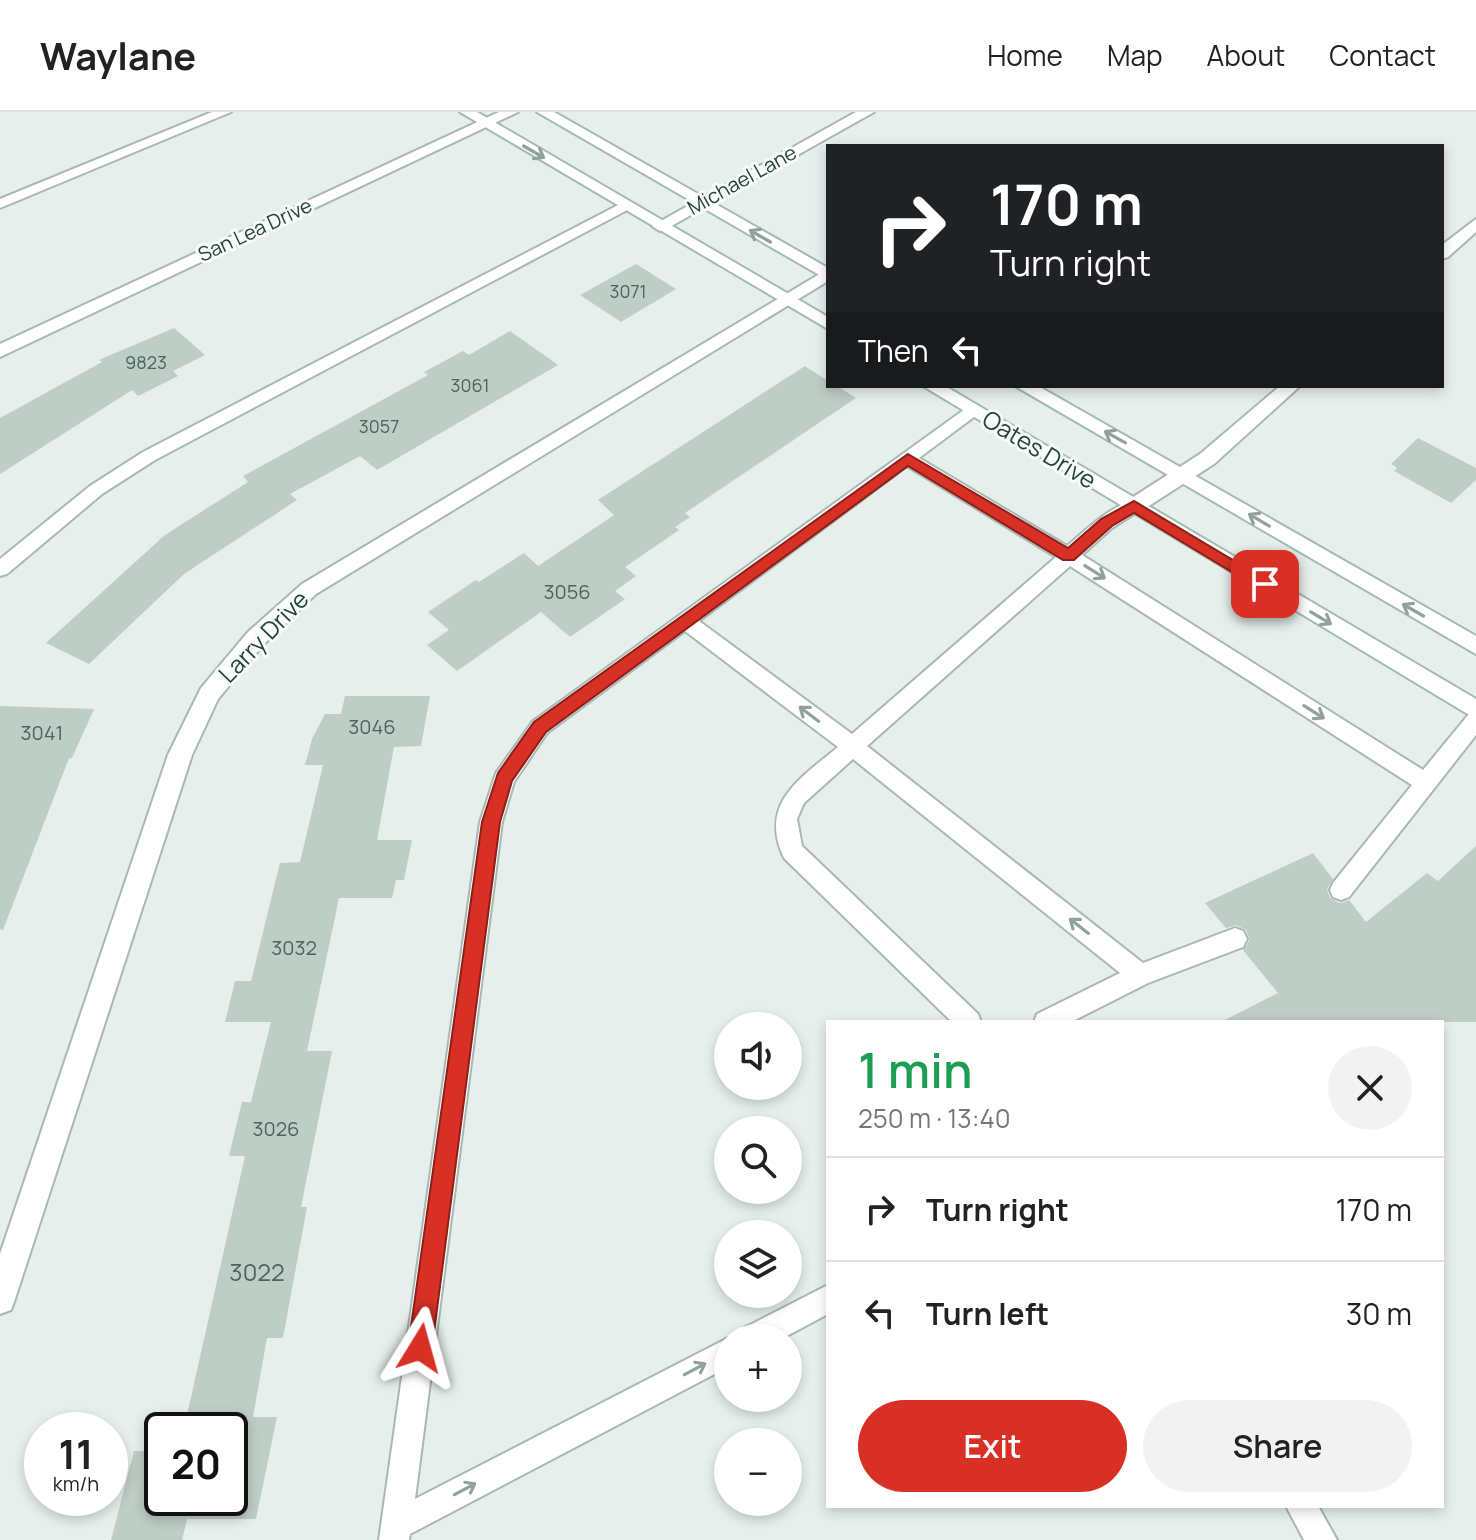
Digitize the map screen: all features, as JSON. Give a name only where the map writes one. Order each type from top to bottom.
[{"type":"street","points":[[467,112],[826,323]]},
{"type":"street","name":"San Lea Drive","points":[[0,351],[146,280],[511,112]]},
{"type":"street","points":[[544,112],[826,273]]},
{"type":"street","name":"Michael Lane","points":[[660,226],[867,112]]},
{"type":"street","points":[[1444,252],[1476,224]]},
{"type":"street","name":"Larry Drive","points":[[0,1299],[180,755],[209,694],[256,638],[309,589],[826,275]]},
{"type":"street","name":"Oates Drive","points":[[935,388],[1476,710]]},
{"type":"street","name":"Oates Drive","points":[[1028,388],[1476,646]]},
{"type":"street","points":[[1134,506],[1207,459],[1289,388]]},
{"type":"lane","points":[[0,204],[224,112]]},
{"type":"lane","points":[[0,569],[96,490],[149,456],[626,205]]},
{"type":"lane","points":[[395,1533],[491,822],[504,779],[540,727],[972,410]]},
{"type":"lane","points":[[908,459],[1069,556],[1424,782]]},
{"type":"lane","points":[[967,1020],[792,851],[786,819],[795,797],[1106,523],[1134,506]]},
{"type":"lane","points":[[685,621],[852,746],[1140,975]]},
{"type":"lane","points":[[1341,890],[1476,720]]},
{"type":"lane","points":[[1050,1020],[1140,975],[1235,939]]},
{"type":"lane","points":[[781,1324],[826,1300]]},
{"type":"lane","points":[[395,1533],[714,1360]]},
{"type":"lane","points":[[1302,1508],[1322,1540]]},
{"type":"building","points":[[636,264],[676,289],[621,322],[580,295]]},
{"type":"building","points":[[174,328],[205,355],[173,371],[178,376],[138,396],[132,390],[0,474],[0,418],[102,362],[99,360]]},
{"type":"building","points":[[510,331],[558,365],[377,470],[360,456],[290,494],[297,500],[184,574],[89,664],[46,643],[165,535],[248,482],[243,476],[428,375],[424,372],[463,351],[469,355]]},
{"type":"building","points":[[805,366],[826,380],[826,388],[840,388],[856,398],[685,513],[690,517],[675,527],[679,530],[625,567],[636,576],[615,591],[625,599],[570,637],[541,612],[457,671],[427,645],[449,630],[428,612],[524,553],[538,566],[614,515],[598,500]]},
{"type":"building","points":[[1418,438],[1476,468],[1476,480],[1451,503],[1394,471],[1397,468],[1391,464]]},
{"type":"building","points":[[345,696],[430,696],[421,746],[394,747],[377,840],[412,840],[404,880],[396,880],[392,898],[339,898],[307,1051],[332,1051],[301,1207],[307,1207],[283,1338],[267,1338],[253,1417],[277,1417],[256,1519],[187,1519],[182,1540],[111,1540],[117,1516],[128,1516],[128,1474],[134,1451],[144,1451],[144,1516],[248,1516],[248,1412],[188,1412],[245,1156],[229,1156],[242,1102],[251,1102],[271,1022],[225,1022],[235,981],[251,981],[280,863],[300,862],[323,765],[305,765],[312,739],[325,714],[341,714]]},
{"type":"building","points":[[0,706],[94,709],[72,758],[69,758],[3,930],[0,929]]},
{"type":"building","points":[[1476,846],[1476,1022],[1225,1020],[1278,993],[1243,950],[1250,940],[1246,930],[1236,925],[1226,928],[1205,903],[1313,853],[1333,879],[1327,889],[1330,898],[1340,903],[1349,900],[1366,922],[1427,873],[1438,881]]},
{"type":"route","points":[[420,1348],[491,822],[504,779],[540,727],[908,459],[1069,556],[1106,523],[1134,506],[1265,584]]}]
